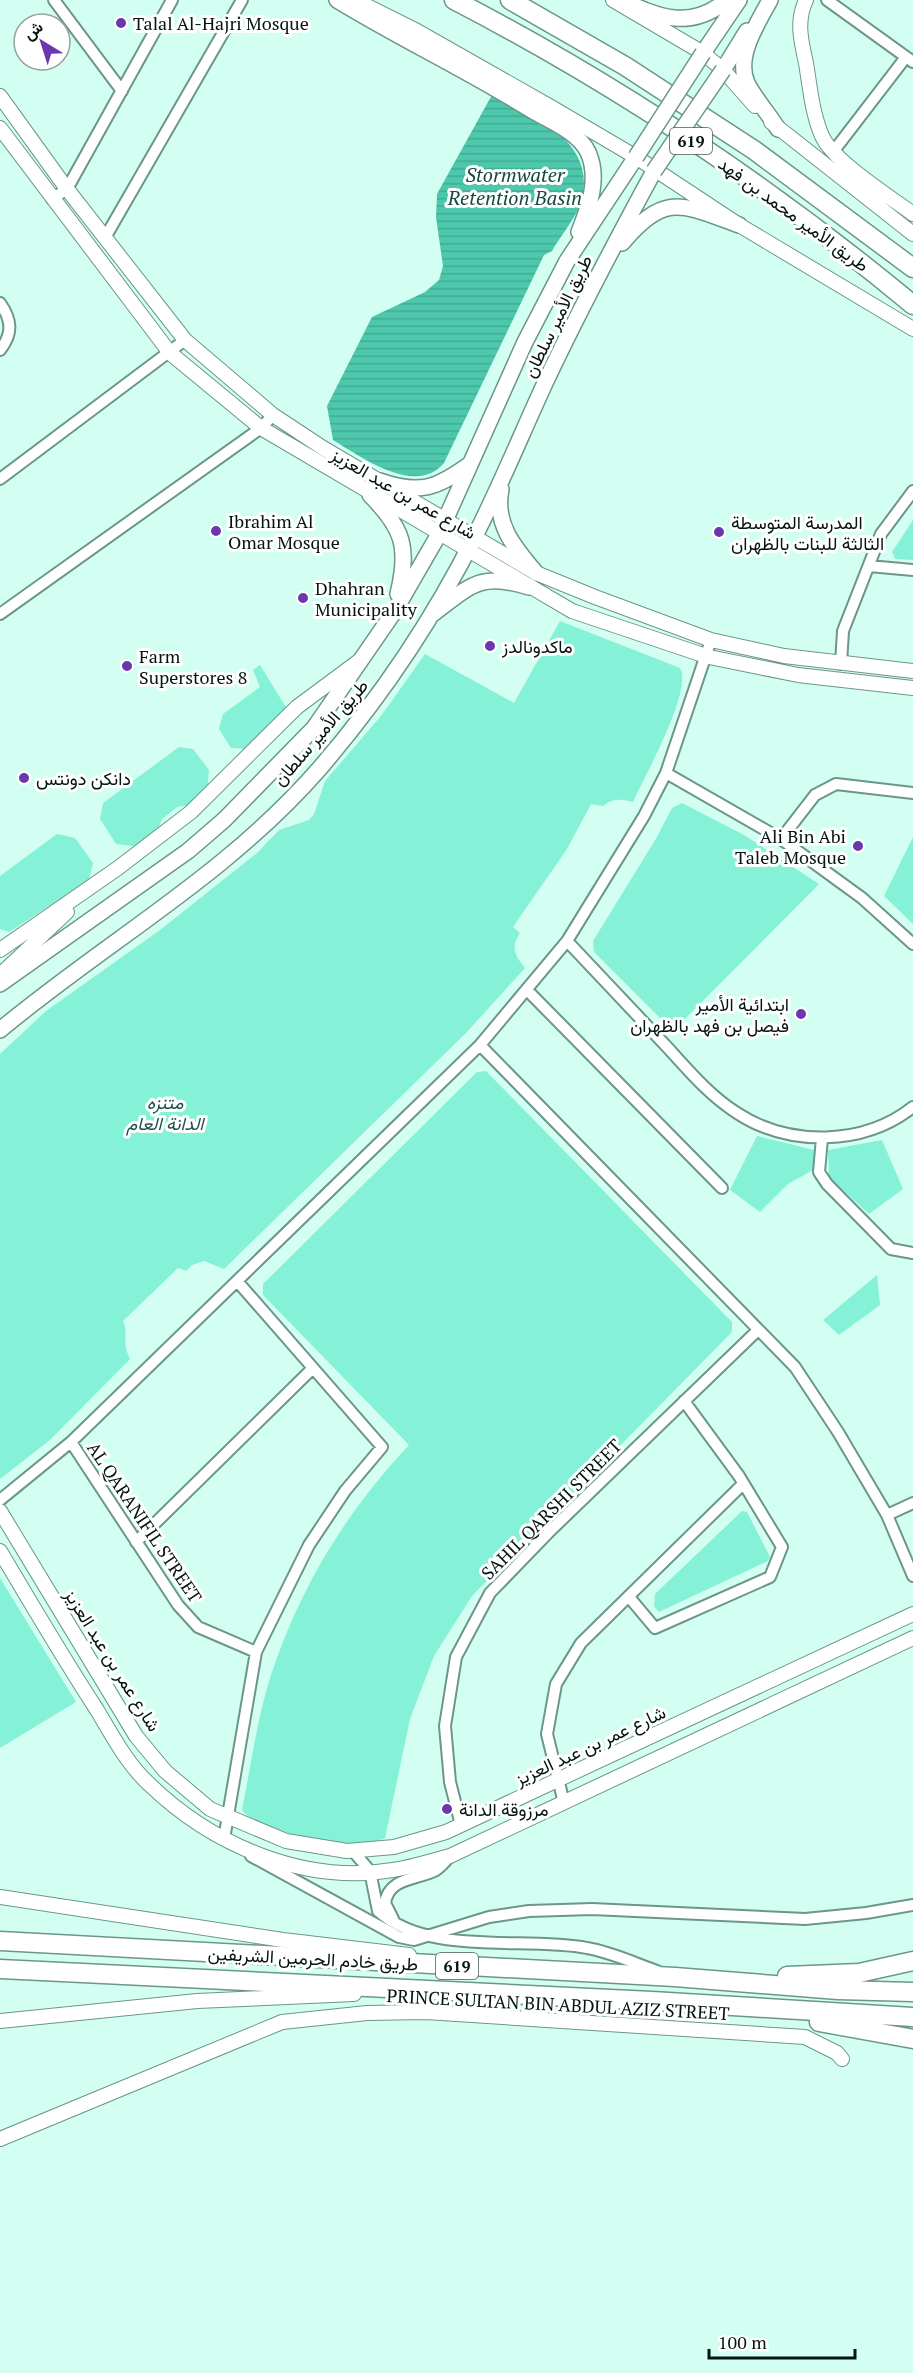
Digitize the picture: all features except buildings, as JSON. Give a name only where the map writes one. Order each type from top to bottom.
[{"type":"highway","name":"طريق الأمير محمد بن فهد","points":[[454,0],[598,79],[779,199],[913,305]]},
{"type":"highway","name":"طريق الأمير محمد بن فهد","points":[[510,0],[625,66],[754,150],[913,268]]},
{"type":"highway","name":"طريق خادم الحرمين الشريفين","points":[[0,1941],[675,1977],[838,1990],[913,1992]]},
{"type":"highway","points":[[675,1977],[859,1973],[913,1960]]},
{"type":"highway","name":"طريق خادم الحرمين الشريفين","points":[[0,1969],[913,2017]]},
{"type":"highway","points":[[723,2006],[913,2039]]},
{"type":"main road","points":[[337,0],[501,91],[580,141],[589,156],[594,176],[591,202],[567,261]]},
{"type":"main road","points":[[621,0],[662,19],[682,19],[714,11],[727,0]]},
{"type":"main road","points":[[704,53],[739,0]]},
{"type":"main road","points":[[723,70],[768,0]]},
{"type":"main road","points":[[768,0],[749,41],[744,64],[747,82],[778,129]]},
{"type":"main road","name":"طريق الأمير سلطان","points":[[0,984],[148,881],[224,820],[314,728],[394,612],[439,534],[520,352],[567,261],[704,53]]},
{"type":"main road","name":"طريق الأمير سلطان","points":[[0,1030],[55,984],[146,923],[236,852],[318,770],[372,705],[429,616],[475,536],[602,266],[654,171],[723,70]]},
{"type":"main road","points":[[602,266],[645,218],[658,210],[686,208],[739,225]]},
{"type":"main road","points":[[380,481],[403,489],[429,488],[448,481],[473,462]]},
{"type":"main road","points":[[504,473],[498,505],[504,532],[536,573]]},
{"type":"main road","points":[[370,495],[395,523],[404,550],[403,573],[394,612]]},
{"type":"main road","points":[[429,616],[468,587],[480,582],[505,580],[529,587]]},
{"type":"street","points":[[54,0],[122,92]]},
{"type":"street","points":[[52,199],[68,189],[172,0]]},
{"type":"street","points":[[106,236],[242,0]]},
{"type":"street","points":[[355,0],[417,31],[636,157],[739,225],[913,329]]},
{"type":"street","points":[[614,0],[704,53],[778,129],[913,234]]},
{"type":"street","points":[[806,0],[800,20],[801,37],[815,114],[823,138],[833,153],[913,214]]},
{"type":"street","points":[[828,0],[909,59],[833,153]]},
{"type":"street","points":[[0,96],[68,189],[185,340],[273,415],[536,573],[711,640],[784,656],[913,671]]},
{"type":"street","name":"شارع عمر بن عبد العزيز","points":[[0,128],[170,352],[261,428],[370,495],[572,611],[706,656],[798,675],[913,688]]},
{"type":"street","points":[[0,303],[10,324],[10,337],[0,350]]},
{"type":"street","points":[[0,478],[185,340]]},
{"type":"street","points":[[0,614],[261,428],[273,415]]},
{"type":"street","points":[[842,664],[843,631],[881,534],[913,491]]},
{"type":"street","points":[[869,566],[913,570]]},
{"type":"street","points":[[0,1500],[71,1442],[480,1045],[567,942],[628,843],[666,773],[711,640]]},
{"type":"street","points":[[0,950],[97,883],[191,812],[297,707],[364,658]]},
{"type":"street","points":[[666,773],[781,838],[862,898],[913,944]]},
{"type":"street","points":[[781,838],[814,795],[836,784],[913,793]]},
{"type":"street","points":[[0,975],[97,883]]},
{"type":"street","points":[[567,942],[710,1092],[737,1114],[771,1131],[822,1138],[856,1133],[901,1116],[913,1107]]},
{"type":"street","points":[[527,990],[722,1188]]},
{"type":"street","points":[[480,1045],[795,1367],[838,1432],[886,1515],[913,1576]]},
{"type":"street","points":[[822,1138],[819,1172],[826,1184],[891,1249],[913,1253]]},
{"type":"street","points":[[230,1843],[230,1818],[256,1652],[309,1545],[345,1491],[382,1447],[237,1281]]},
{"type":"street","name":"SAHIL QARSHI STREET","points":[[461,1825],[450,1782],[445,1726],[456,1656],[490,1593],[550,1531],[758,1330]]},
{"type":"street","points":[[136,1542],[313,1368]]},
{"type":"street","points":[[629,1597],[655,1628],[770,1577],[782,1547],[744,1484],[684,1401]]},
{"type":"street","name":"AL QARANIFIL STREET","points":[[71,1442],[178,1605],[198,1627],[256,1652]]},
{"type":"street","points":[[564,1803],[547,1734],[556,1684],[581,1642],[744,1484]]},
{"type":"street","points":[[886,1515],[913,1503]]},
{"type":"street","name":"شارع عمر بن عبد العزيز","points":[[0,1511],[136,1736],[165,1771],[210,1809],[230,1818],[286,1841],[352,1850],[394,1846],[461,1825],[913,1614]]},
{"type":"street","points":[[0,1551],[124,1753],[148,1784],[203,1826],[230,1843],[399,1937],[414,1940],[489,1917],[530,1911],[592,1909],[805,1919],[866,1913],[913,1905]]},
{"type":"street","points":[[230,1843],[275,1862],[339,1872],[391,1870],[450,1856],[913,1638]]},
{"type":"street","points":[[352,1850],[370,1871],[378,1911],[395,1922],[426,1935],[586,1947],[675,1977]]},
{"type":"street","points":[[395,1922],[385,1903],[391,1888],[397,1883],[438,1869],[450,1856]]},
{"type":"street","points":[[0,1897],[370,1951],[599,1973]]},
{"type":"street","points":[[0,2021],[197,2001],[430,1990]]},
{"type":"street","name":"PRINCE SULTAN BIN ABDUL AZIZ STREET","points":[[0,2139],[282,2022],[367,2013],[426,2012],[805,2037],[837,2053],[842,2059]]},
{"type":"green space","points":[[913,520],[913,560],[895,559],[892,552]]},
{"type":"green space","name":"متنزه الدانة العام","points":[[560,621],[680,668],[682,679],[674,714],[633,802],[617,800],[603,806],[591,804],[567,849],[513,927],[520,933],[515,943],[515,951],[525,968],[466,1033],[224,1269],[204,1261],[192,1265],[186,1271],[178,1268],[123,1321],[126,1348],[130,1359],[50,1440],[0,1479],[0,1054],[46,1011],[160,930],[257,853],[279,830],[309,820],[314,814],[325,781],[381,716],[425,654],[514,703]]},
{"type":"green space","points":[[260,665],[287,709],[247,749],[231,748],[219,729],[223,714],[260,687],[253,670]]},
{"type":"green space","points":[[179,747],[193,749],[209,770],[207,791],[192,805],[177,807],[162,819],[156,834],[141,847],[116,844],[100,819],[103,803]]},
{"type":"green space","points":[[682,803],[744,835],[819,884],[673,1031],[594,952],[593,941],[657,837],[672,808]]},
{"type":"green space","points":[[57,834],[75,838],[93,863],[89,880],[9,932],[0,929],[0,876]]},
{"type":"green space","points":[[913,837],[913,924],[884,896]]},
{"type":"green space","points":[[486,1071],[732,1322],[732,1332],[472,1596],[434,1656],[410,1719],[385,1838],[372,1842],[353,1843],[310,1839],[288,1834],[252,1819],[242,1810],[266,1691],[296,1611],[327,1552],[365,1497],[409,1445],[263,1295],[263,1284],[477,1072]]},
{"type":"green space","points":[[757,1136],[814,1150],[813,1170],[788,1184],[760,1212],[730,1190]]},
{"type":"green space","points":[[882,1140],[903,1189],[869,1214],[829,1177],[828,1150]]},
{"type":"green space","points":[[877,1275],[880,1305],[839,1335],[823,1320]]},
{"type":"green space","points":[[742,1511],[747,1512],[770,1557],[768,1561],[659,1612],[654,1606],[655,1594]]},
{"type":"green space","points":[[0,1578],[76,1702],[0,1748]]},
{"type":"water","name":"Stormwater Retention Basin","points":[[493,93],[542,121],[570,145],[579,160],[584,178],[582,198],[573,218],[552,251],[544,255],[444,463],[432,472],[419,476],[388,471],[333,440],[327,406],[372,317],[425,292],[439,280],[443,266],[436,217],[437,194]]},
{"type":"place","name":"Talal Al-Hajri Mosque","points":[[121,23]]},
{"type":"place","name":"Ibrahim Al Omar Mosque","points":[[216,531]]},
{"type":"place","name":"المدرسة المتوسطة الثالثة للبنات بالظهران","points":[[719,532]]},
{"type":"place","name":"Dhahran Municipality","points":[[303,598]]},
{"type":"place","name":"ماكدونالدز","points":[[490,646]]},
{"type":"place","name":"Farm Superstores 8","points":[[127,666]]},
{"type":"place","name":"دانكن دونتس","points":[[24,778]]},
{"type":"place","name":"Ali Bin Abi Taleb Mosque","points":[[858,846]]},
{"type":"place","name":"ابتدائية الأمير فيصل بن فهد بالظهران","points":[[801,1014]]},
{"type":"place","name":"مرزوقة الدانة","points":[[447,1809]]}]
